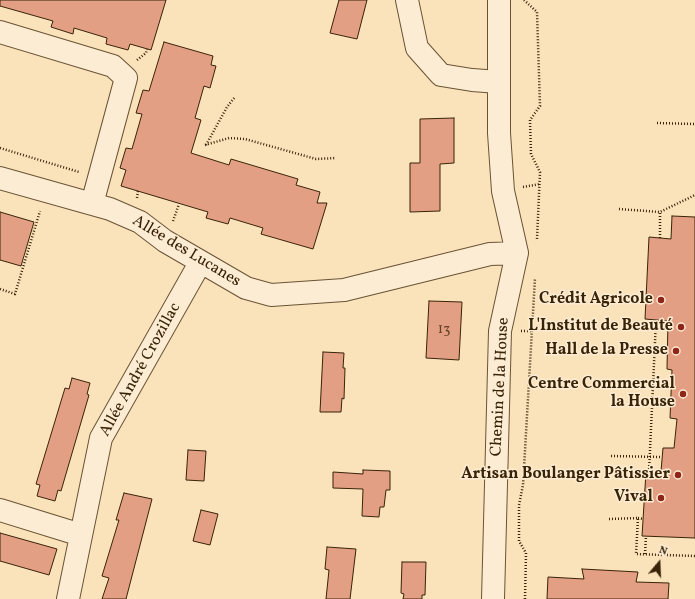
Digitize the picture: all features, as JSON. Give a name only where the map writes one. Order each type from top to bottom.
[{"type":"street","points":[[407,0],[418,48],[441,75],[472,80],[499,82]]},
{"type":"street","name":"Chemin de la House","points":[[490,0],[499,82]]},
{"type":"street","name":"Chemin de la House","points":[[493,599],[500,331],[517,252],[503,191],[499,133],[499,0]]},
{"type":"street","points":[[0,32],[113,66],[126,78],[92,204]]},
{"type":"street","name":"Allée des Lucanes","points":[[0,178],[70,199],[110,209],[140,222],[165,241],[200,263],[246,288],[271,295],[344,290],[490,254],[517,252]]},
{"type":"street","name":"Allée André Crozillac","points":[[68,599],[101,438],[200,263]]},
{"type":"street","points":[[0,510],[81,535]]},
{"type":"path","points":[[132,63],[146,53],[148,49]]},
{"type":"path","points":[[235,97],[227,107],[206,145],[229,138],[245,139],[316,159],[336,158]]},
{"type":"path","points":[[657,123],[695,124]]},
{"type":"path","points":[[0,148],[99,178]]},
{"type":"path","points":[[70,199],[78,172]]},
{"type":"path","points":[[619,209],[660,212],[695,195]]},
{"type":"path","points":[[166,221],[172,224],[179,204]]},
{"type":"path","points":[[0,289],[15,294],[41,209]]},
{"type":"path","points":[[660,212],[660,238]]},
{"type":"path","points":[[650,472],[656,320]]},
{"type":"path","points":[[611,456],[651,458],[662,457]]},
{"type":"path","points":[[638,518],[636,554],[695,556]]},
{"type":"path","points":[[609,519],[643,519]]},
{"type":"path","points":[[645,554],[646,536]]},
{"type":"building","points":[[0,0],[166,0],[151,50],[130,44],[128,50],[106,44],[107,38],[74,28],[73,34],[51,27],[53,21],[0,6]]},
{"type":"building","points":[[339,0],[367,0],[357,39],[330,33]]},
{"type":"building","points":[[164,42],[213,56],[211,65],[216,66],[210,88],[204,86],[195,118],[201,120],[191,153],[229,165],[231,159],[298,179],[296,185],[320,192],[317,203],[327,203],[313,249],[261,234],[263,228],[230,218],[228,224],[206,218],[208,212],[121,186],[126,170],[120,168],[126,148],[132,149],[142,114],[136,113],[143,90],[149,91]]},
{"type":"building","points":[[454,118],[454,163],[440,164],[440,211],[410,212],[410,163],[420,163],[420,119]]},
{"type":"building","points":[[0,212],[34,222],[21,266],[0,260]]},
{"type":"building","name":"Centre Commercial la House","points":[[672,216],[695,217],[695,538],[642,536],[646,472],[661,471],[663,448],[674,448],[677,419],[670,418],[672,370],[667,369],[668,321],[645,319],[649,237],[671,239]]},
{"type":"building","points":[[429,301],[462,302],[459,360],[426,358]]},
{"type":"building","points":[[323,352],[344,353],[344,399],[342,398],[341,412],[320,412]]},
{"type":"building","points":[[72,378],[90,383],[87,394],[89,395],[61,491],[58,490],[55,501],[37,496],[40,485],[36,484],[65,388],[69,389]]},
{"type":"building","points":[[188,450],[206,451],[204,481],[186,480]]},
{"type":"building","points":[[363,470],[390,471],[390,490],[386,490],[384,507],[380,507],[379,517],[362,516],[363,489],[333,488],[333,472],[363,474]]},
{"type":"building","points":[[124,493],[152,499],[126,599],[102,599],[109,578],[102,576],[119,520],[116,520]]},
{"type":"building","points":[[201,510],[218,514],[210,545],[193,541]]},
{"type":"building","points":[[0,533],[57,549],[49,575],[0,561]]},
{"type":"building","points":[[327,547],[356,549],[350,599],[326,599],[329,570],[325,569]]},
{"type":"building","points":[[402,562],[426,562],[425,595],[422,595],[422,599],[403,599],[404,594],[401,593]]},
{"type":"building","points":[[582,569],[638,572],[636,582],[669,583],[668,599],[547,599],[548,577],[584,579]]},
{"type":"place","name":"Crédit Agricole","points":[[661,300]]},
{"type":"place","name":"L'Institut de Beauté","points":[[681,327]]},
{"type":"place","name":"Hall de la Presse","points":[[676,351]]},
{"type":"place","name":"Centre Commercial la House","points":[[683,394]]},
{"type":"place","name":"Artisan Boulanger Pâtissier","points":[[678,475]]},
{"type":"place","name":"Vival","points":[[661,498]]}]
